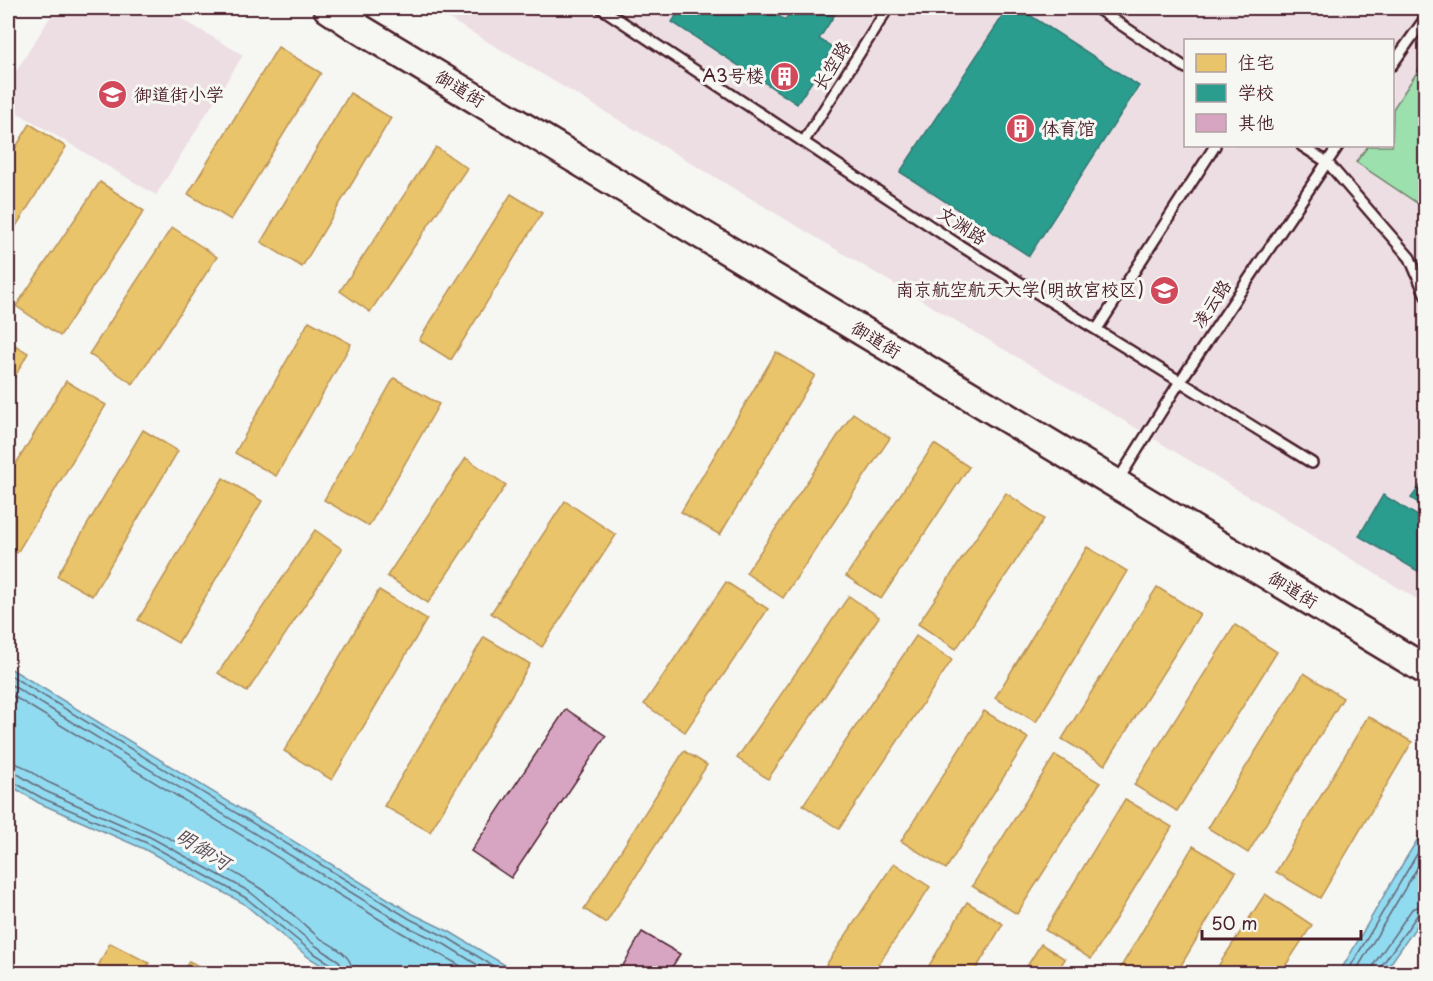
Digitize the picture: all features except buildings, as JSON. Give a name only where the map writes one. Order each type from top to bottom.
[{"type":"main road","name":"御道街","points":[[328,8],[361,17],[1116,484],[1425,670]]},
{"type":"lane","name":"文渊路","points":[[601,8],[956,243],[1179,383],[1312,463]]},
{"type":"lane","name":"长空路","points":[[804,141],[888,8]]},
{"type":"lane","points":[[1096,8],[1184,67]]},
{"type":"lane","points":[[1394,62],[1425,16]]},
{"type":"lane","points":[[1096,329],[1214,147]]},
{"type":"lane","points":[[1304,147],[1327,162],[1410,258],[1425,296]]},
{"type":"lane","name":"凌云路","points":[[1116,484],[1179,383],[1337,147]]},
{"type":"shaded area","name":"御道街小学","points":[[56,8],[163,8],[243,55],[156,195],[8,107],[8,84]]},
{"type":"shaded area","name":"南京航空航天大学(明故宫校区)","points":[[431,8],[1425,8],[1425,604],[1146,434]]},
{"type":"green space","points":[[1425,60],[1426,204],[1423,207],[1356,162],[1367,147],[1394,147],[1394,107]]},
{"type":"water","name":"明御河","points":[[8,667],[413,914],[450,932],[518,973],[334,973],[308,957],[243,903],[144,849],[39,803],[8,784]]},
{"type":"water","points":[[1425,828],[1425,914],[1384,973],[1339,973],[1403,864]]},
{"type":"place","name":"A3号楼","points":[[785,76]]},
{"type":"place","name":"御道街小学","points":[[113,95]]},
{"type":"place","name":"体育馆","points":[[1020,129]]},
{"type":"place","name":"南京航空航天大学(明故宫校区)","points":[[1165,290]]}]
